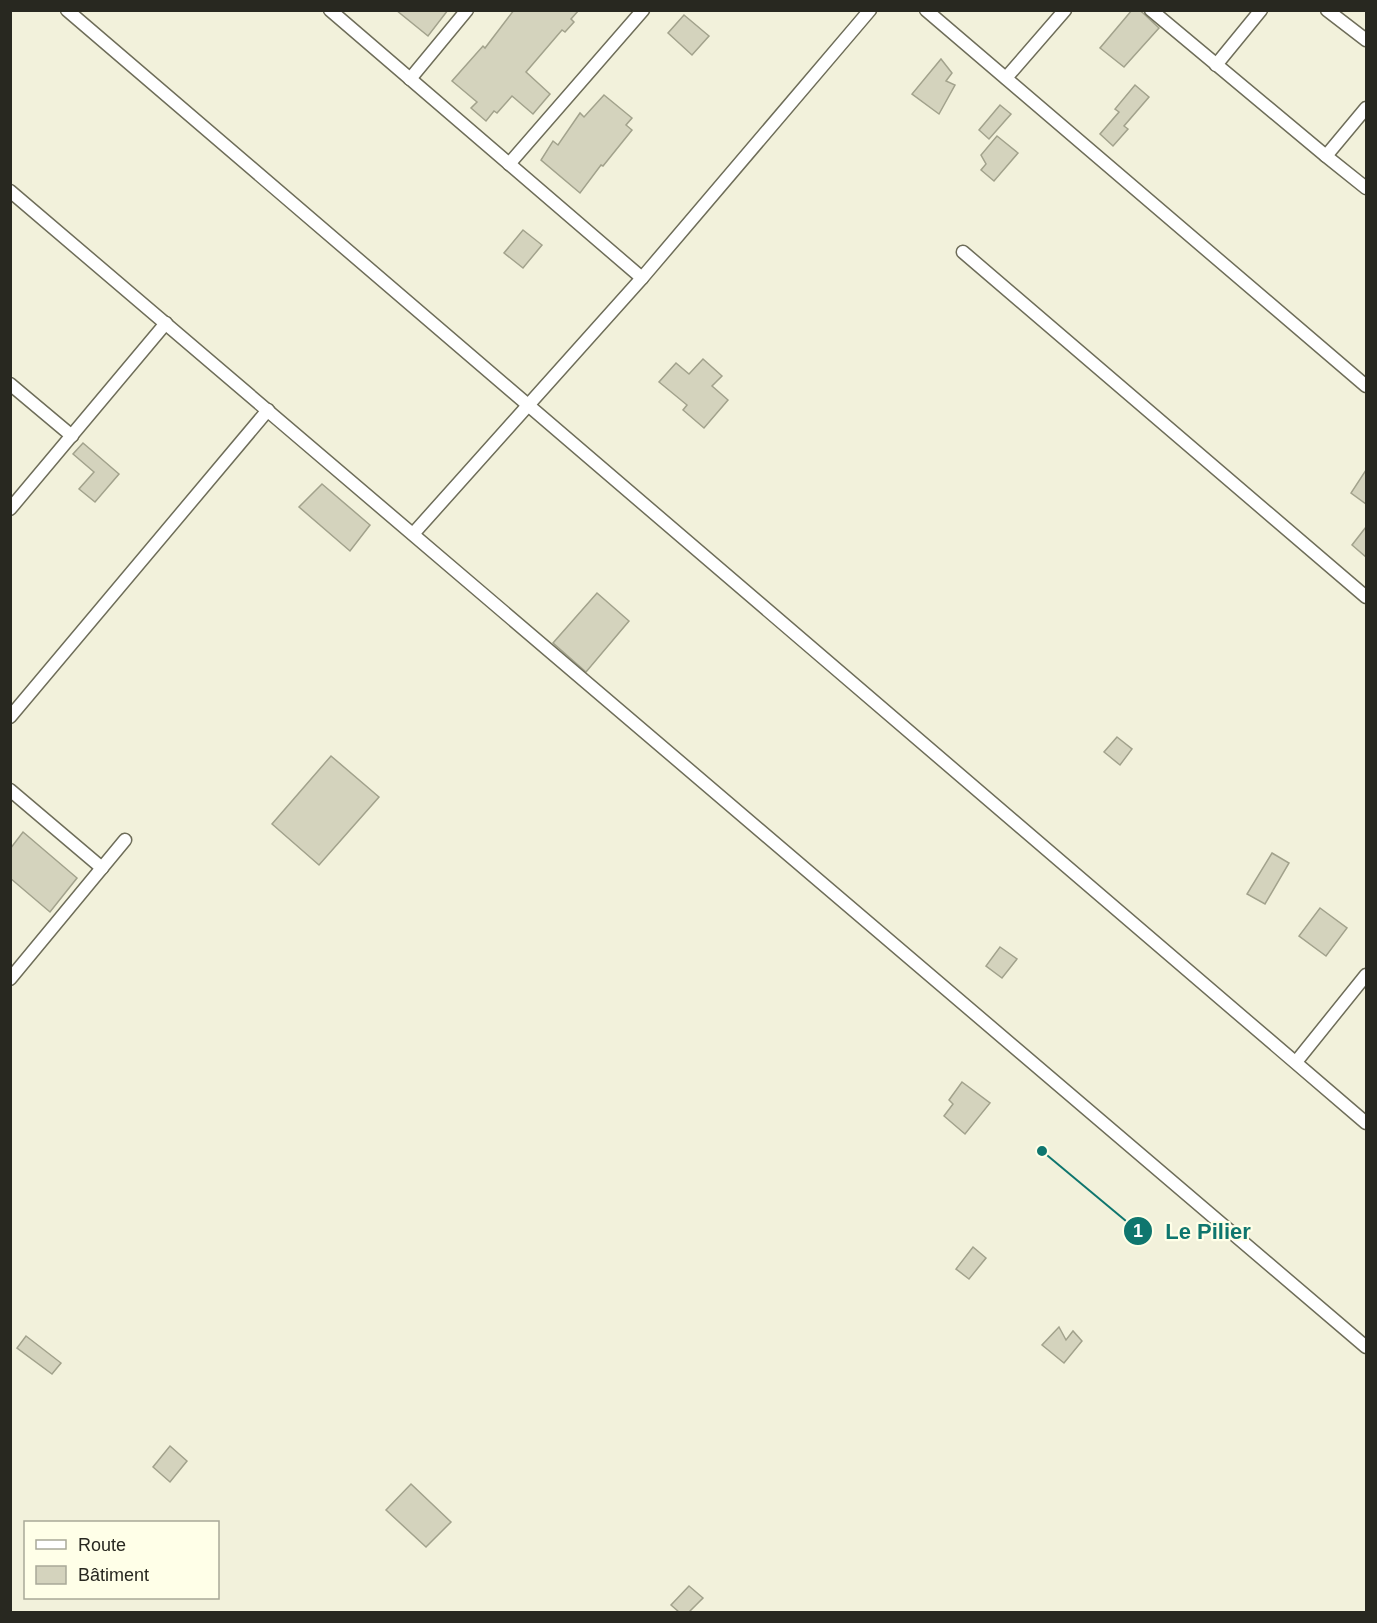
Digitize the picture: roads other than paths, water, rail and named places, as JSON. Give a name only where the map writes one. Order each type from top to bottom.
[{"type":"street","points":[[67,10],[1366,1123]]},
{"type":"street","points":[[330,10],[642,278]]},
{"type":"street","points":[[410,79],[467,10]]},
{"type":"street","points":[[509,164],[643,10]]},
{"type":"street","points":[[413,534],[642,278],[870,10]]},
{"type":"street","points":[[926,10],[1366,384]]},
{"type":"street","points":[[1006,78],[1065,10]]},
{"type":"street","points":[[1151,10],[1366,188]]},
{"type":"street","points":[[1216,65],[1261,10]]},
{"type":"street","points":[[1327,10],[1366,40]]},
{"type":"street","points":[[1326,156],[1366,108]]},
{"type":"street","points":[[10,191],[1366,1347]]},
{"type":"street","points":[[963,252],[1366,597]]},
{"type":"street","points":[[10,509],[166,323]]},
{"type":"street","points":[[10,384],[72,436]]},
{"type":"street","points":[[10,717],[268,410]]},
{"type":"street","points":[[10,790],[102,868]]},
{"type":"street","points":[[10,979],[125,840]]},
{"type":"street","points":[[1296,1062],[1366,975]]},
{"type":"place","name":"Le Pilier","points":[[1042,1151]]}]
